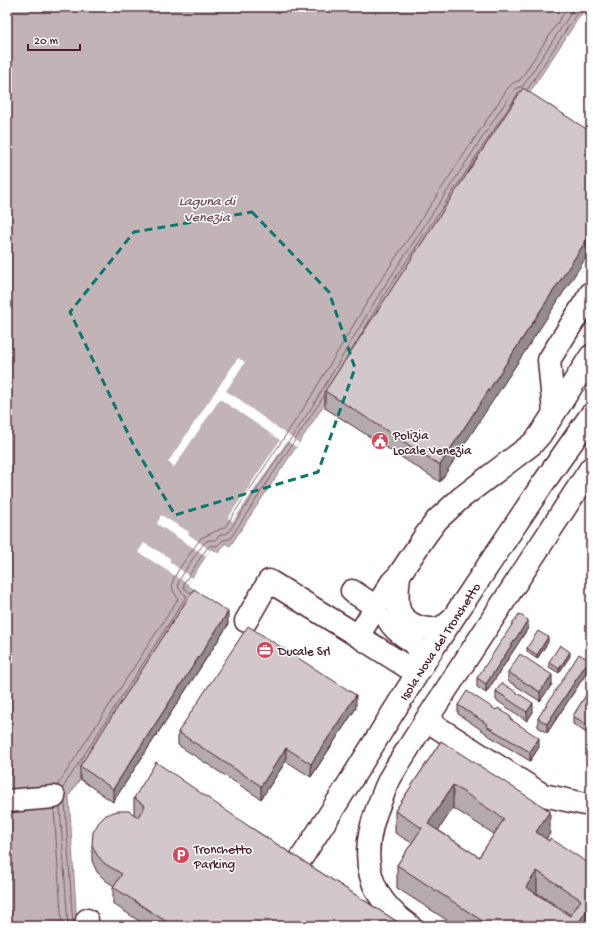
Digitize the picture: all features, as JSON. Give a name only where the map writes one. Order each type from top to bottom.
[{"type":"street","points":[[554,413],[549,360],[591,294]]},
{"type":"street","points":[[358,636],[424,536],[437,520],[461,498],[532,444],[540,435],[591,356]]},
{"type":"street","name":"Isola Nova del Tronchetto","points":[[292,871],[333,809],[413,668],[450,622],[591,415]]},
{"type":"street","points":[[410,926],[386,906],[376,889],[369,870],[367,852],[369,836],[375,813],[390,778],[426,720],[591,468]]},
{"type":"street","points":[[246,621],[269,581],[413,668],[420,655],[409,638],[391,623],[388,618],[384,601],[387,591]]},
{"type":"street","points":[[352,591],[387,591],[398,603],[401,614],[404,618],[418,626],[433,629],[440,628],[450,622]]},
{"type":"street","points":[[426,720],[543,795],[585,804]]},
{"type":"street","points":[[7,801],[54,797]]},
{"type":"highlighted area","points":[[252,212],[329,292],[355,368],[318,472],[175,515],[134,446],[70,312],[134,232]]},
{"type":"water","name":"Laguna di Venezia","points":[[7,7],[586,7],[526,98],[387,298],[320,411],[230,546],[225,543],[219,553],[211,548],[187,585],[199,593],[69,796],[77,926],[7,926]]},
{"type":"pier","points":[[238,358],[245,362],[226,391],[299,443],[296,447],[287,441],[233,521],[228,518],[280,440],[220,399],[174,467],[168,462]]},
{"type":"pier","points":[[161,515],[189,532],[188,534],[210,550],[206,556],[157,524]]},
{"type":"pier","points":[[144,543],[170,558],[170,562],[192,578],[188,584],[138,552]]},
{"type":"building","points":[[523,88],[591,132],[591,233],[440,465],[325,391]]},
{"type":"building","points":[[194,589],[228,612],[113,789],[80,766]]},
{"type":"building","points":[[519,614],[528,620],[486,684],[477,678]]},
{"type":"building","points":[[248,626],[356,695],[311,764],[286,748],[261,786],[178,732]]},
{"type":"building","points":[[538,631],[548,637],[537,655],[527,648]]},
{"type":"building","points":[[560,645],[570,652],[559,669],[549,662]]},
{"type":"building","points":[[520,654],[552,675],[540,692],[508,672]]},
{"type":"building","points":[[579,654],[589,660],[547,724],[538,718]]},
{"type":"building","points":[[502,683],[533,703],[527,712],[496,691]]},
{"type":"building","points":[[591,687],[591,727],[573,716]]},
{"type":"building","points":[[467,691],[496,710],[498,708],[511,717],[510,719],[539,738],[530,752],[486,726],[487,724],[458,705]]},
{"type":"building","points":[[441,741],[550,811],[536,832],[549,841],[550,838],[591,865],[591,906],[590,905],[579,922],[585,926],[490,926],[397,865],[422,828],[395,811]],"holes":[[[453,785],[504,819],[479,857],[428,824]],[[537,871],[581,900],[570,916],[526,887]]]},
{"type":"building","name":"Tronchetto Parking","points":[[156,762],[250,827],[404,926],[173,926],[113,887],[122,874],[105,864],[97,855],[92,845],[93,832],[99,822],[106,815],[117,811],[129,811],[138,817],[145,806],[134,798]]},
{"type":"place","name":"Polizia Locale Venezia","points":[[380,441]]},
{"type":"place","name":"Ducale Srl","points":[[265,650]]},
{"type":"place","name":"Tronchetto Parking","points":[[181,855]]}]
